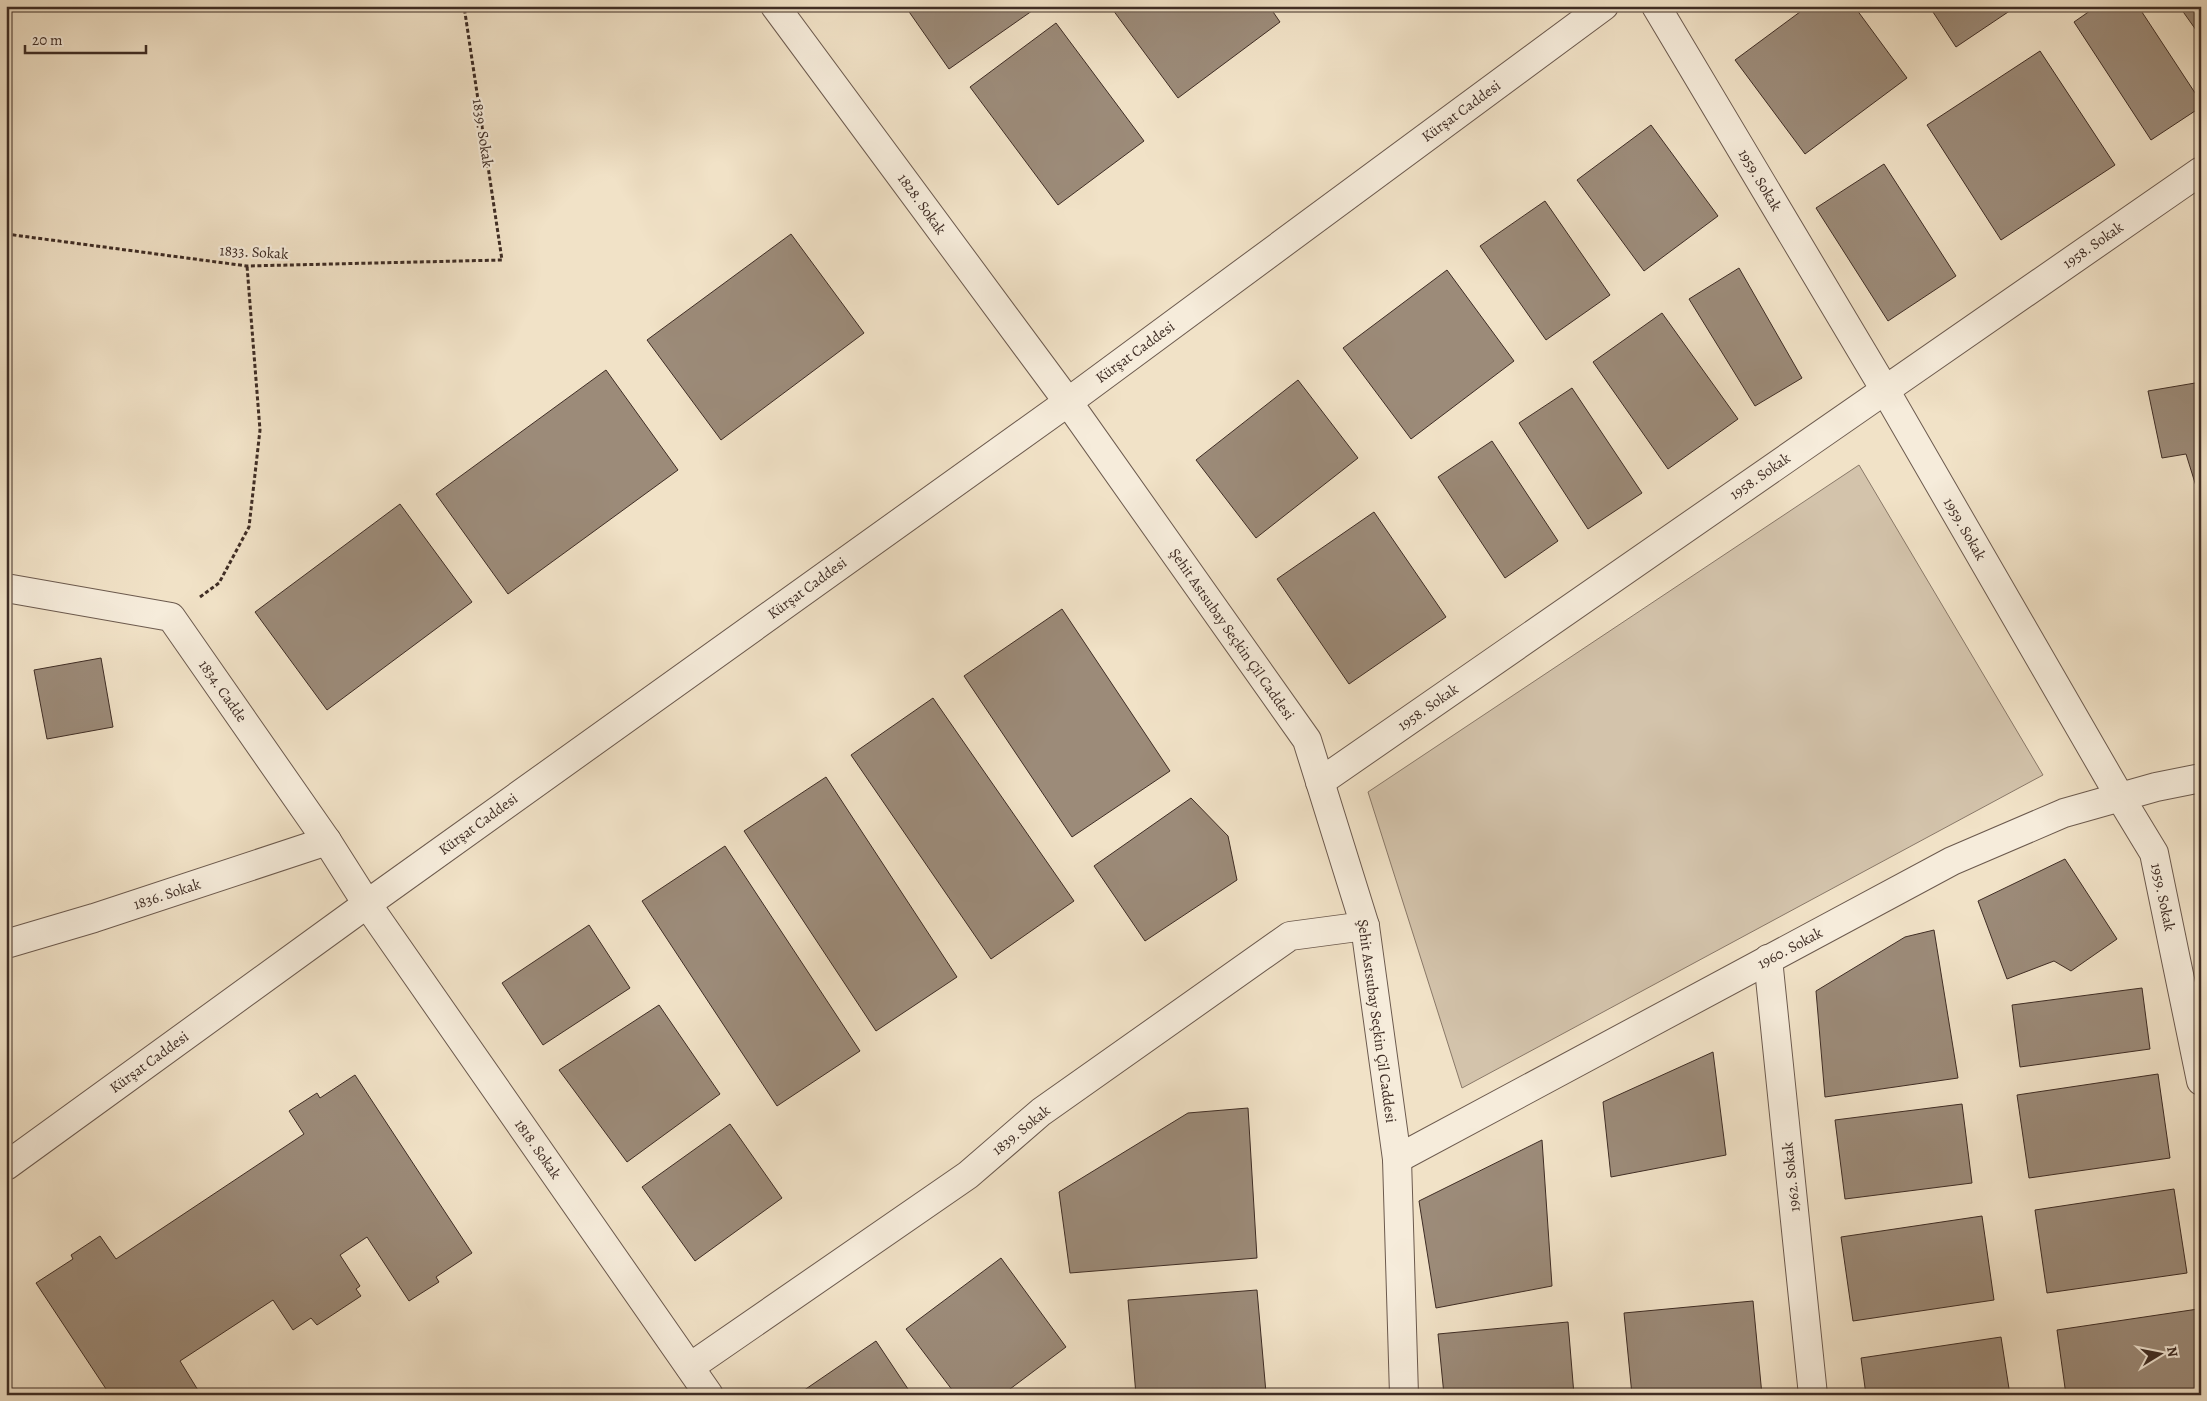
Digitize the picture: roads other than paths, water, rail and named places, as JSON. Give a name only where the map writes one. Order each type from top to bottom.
[{"type":"street","name":"1828. Sokak","points":[[775,6],[1068,402]]},
{"type":"street","name":"Kürşat Caddesi","points":[[6,1166],[367,904],[1068,402],[1604,6]]},
{"type":"street","name":"1959. Sokak","points":[[1656,6],[1884,390],[2154,853],[2201,1081]]},
{"type":"street","name":"1958. Sokak","points":[[1320,782],[2201,171]]},
{"type":"street","name":"Şehit Astsubay Seçkin Çil Caddesi","points":[[1068,402],[1307,740],[1365,926],[1397,1160],[1404,1395]]},
{"type":"street","name":"1834. Cadde","points":[[6,588],[171,617],[327,842],[367,904]]},
{"type":"street","name":"1960. Sokak","points":[[1397,1160],[1952,860],[2064,812],[2201,778]]},
{"type":"street","name":"1836. Sokak","points":[[6,944],[94,918],[327,842]]},
{"type":"street","name":"1818. Sokak","points":[[367,904],[709,1395]]},
{"type":"street","name":"1839. Sokak","points":[[690,1367],[968,1175],[1041,1112],[1290,936],[1365,926]]},
{"type":"street","name":"1962. Sokak","points":[[1768,959],[1813,1395]]}]
